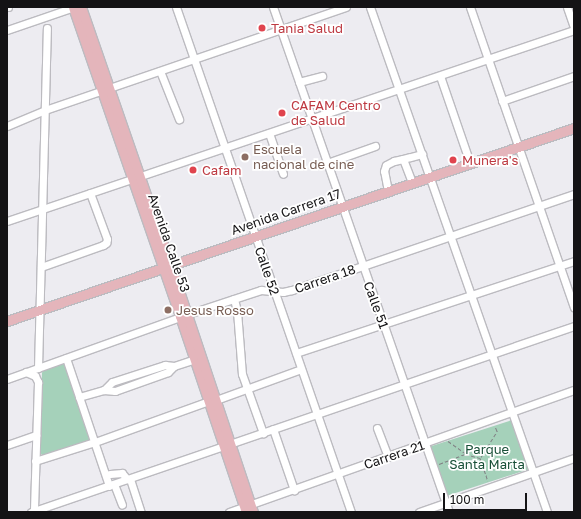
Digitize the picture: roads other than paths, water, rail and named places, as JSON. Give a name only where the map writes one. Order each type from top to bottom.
[{"type":"main road","name":"Avenida Calle 53","points":[[74,7],[106,89]]},
{"type":"main road","name":"Avenida Calle 53","points":[[81,7],[106,89],[184,315],[248,509]]},
{"type":"main road","name":"Avenida Carrera 17","points":[[7,321],[574,128]]},
{"type":"main road","name":"Avenida Calle 53","points":[[184,315],[195,359],[212,401]]},
{"type":"street","points":[[7,30],[74,7]]},
{"type":"street","name":"Calle 52","points":[[176,7],[351,512]]},
{"type":"street","name":"Calle 51","points":[[274,7],[362,266],[449,512]]},
{"type":"street","points":[[7,126],[45,110],[346,7]]},
{"type":"street","points":[[370,7],[547,512]]},
{"type":"street","points":[[470,7],[574,307]]},
{"type":"street","points":[[7,221],[488,60],[574,28],[567,7]]},
{"type":"street","points":[[38,368],[47,28]]},
{"type":"street","points":[[160,71],[179,119]]},
{"type":"street","points":[[299,82],[322,76]]},
{"type":"street","points":[[440,76],[470,163]]},
{"type":"street","points":[[502,101],[574,76]]},
{"type":"street","points":[[269,133],[283,174]]},
{"type":"street","points":[[327,163],[375,146]]},
{"type":"street","points":[[388,191],[384,171],[386,165],[422,154]]},
{"type":"street","points":[[403,159],[412,183]]},
{"type":"street","points":[[41,267],[106,243],[107,239],[90,193]]},
{"type":"street","name":"Carrera 18","points":[[7,379],[184,315],[261,290],[292,290],[574,194]]},
{"type":"street","points":[[296,353],[574,260]]},
{"type":"street","points":[[234,299],[237,311],[242,374],[263,433]]},
{"type":"street","points":[[26,372],[35,376],[38,382],[33,512],[574,326]]},
{"type":"street","points":[[66,358],[94,442],[111,485],[122,505]]},
{"type":"street","points":[[79,397],[104,390],[115,391],[168,372],[174,366],[195,359]]},
{"type":"street","points":[[35,461],[94,442],[301,369]]},
{"type":"street","points":[[558,396],[574,390]]},
{"type":"street","points":[[558,396],[574,393]]},
{"type":"street","name":"Carrera 21","points":[[229,512],[248,509],[294,490],[558,396]]},
{"type":"street","points":[[377,428],[388,457]]},
{"type":"street","points":[[274,429],[294,490]]},
{"type":"street","points":[[7,445],[36,435]]},
{"type":"street","points":[[419,512],[574,458]]},
{"type":"street","points":[[110,474],[122,473],[128,479],[141,512]]},
{"type":"place","name":"Tania Salud","points":[[262,28]]},
{"type":"place","name":"CAFAM Centro de Salud","points":[[282,113]]},
{"type":"place","name":"Escuela nacional de cine","points":[[245,157]]},
{"type":"place","name":"Munera's","points":[[453,160]]},
{"type":"place","name":"Cafam","points":[[193,170]]},
{"type":"place","name":"Jesus Rosso","points":[[168,310]]},
{"type":"park label","name":"Parque Santa Marta","points":[[487,458]]}]
